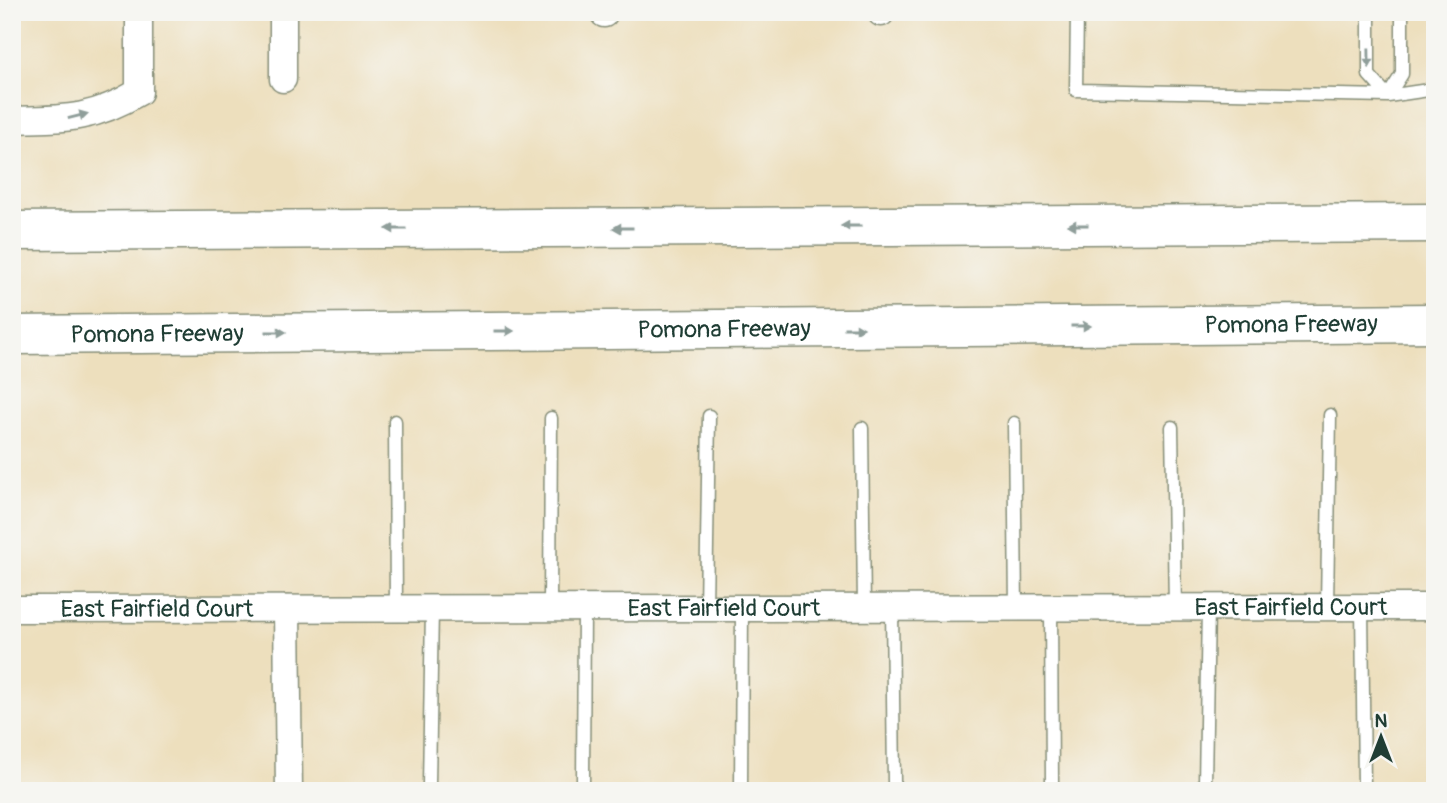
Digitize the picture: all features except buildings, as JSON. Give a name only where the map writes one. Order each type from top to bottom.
[{"type":"highway","points":[[1146,225],[1435,207]]},
{"type":"highway","points":[[12,231],[1435,223]]},
{"type":"highway","name":"Pomona Freeway","points":[[12,335],[1435,323]]},
{"type":"street","points":[[12,120],[74,119],[120,103],[139,92],[139,12]]},
{"type":"street","points":[[283,12],[284,79]]},
{"type":"street","name":"East Fairfield Court","points":[[12,609],[1435,607]]},
{"type":"street","points":[[287,609],[289,791]]},
{"type":"lane","points":[[1077,12],[1076,90],[1388,96],[1435,89]]},
{"type":"lane","points":[[1369,12],[1369,75],[1388,96]]},
{"type":"lane","points":[[1388,96],[1402,74],[1402,12]]},
{"type":"lane","points":[[1327,606],[1330,415]]},
{"type":"lane","points":[[706,608],[709,416]]},
{"type":"lane","points":[[550,608],[551,418]]},
{"type":"lane","points":[[395,421],[396,609]]},
{"type":"lane","points":[[1014,423],[1016,607]]},
{"type":"lane","points":[[1172,427],[1175,607]]},
{"type":"lane","points":[[862,428],[864,608]]},
{"type":"lane","points":[[1205,783],[1208,606]]},
{"type":"lane","points":[[1362,606],[1364,787]]},
{"type":"lane","points":[[1051,607],[1052,783]]},
{"type":"lane","points":[[583,784],[584,608]]},
{"type":"lane","points":[[741,791],[742,608]]},
{"type":"lane","points":[[892,608],[894,782]]},
{"type":"lane","points":[[429,785],[432,609]]}]
